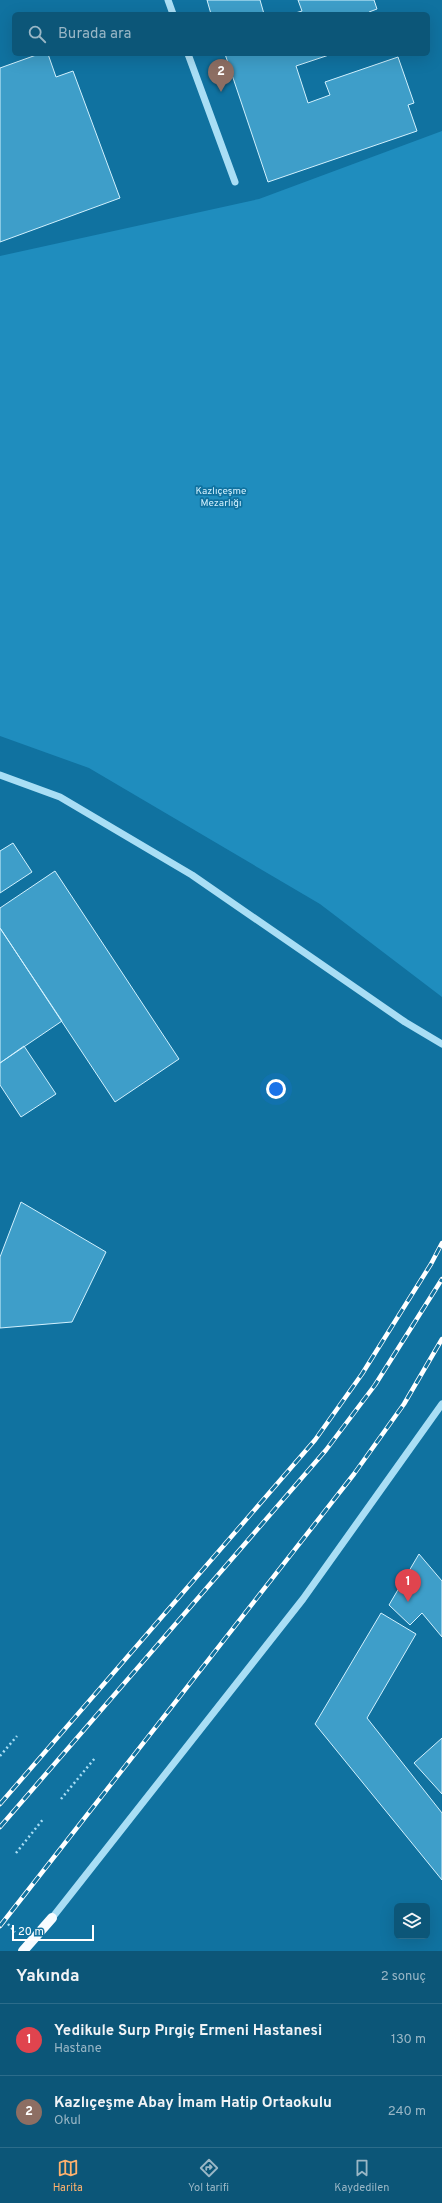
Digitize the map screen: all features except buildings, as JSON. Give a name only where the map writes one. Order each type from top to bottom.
[{"type":"main road","points":[[23,1951],[52,1918]]},
{"type":"street","points":[[168,0],[172,12]]},
{"type":"street","points":[[189,56],[235,182]]},
{"type":"street","points":[[0,775],[60,797],[192,875],[399,1018],[442,1044]]},
{"type":"street","points":[[52,1918],[303,1599],[442,1404]]},
{"type":"path","points":[[0,1756],[17,1736]]},
{"type":"path","points":[[61,1799],[95,1758]]},
{"type":"path","points":[[16,1853],[44,1818]]},
{"type":"green space","name":"Kazlıçeşme Mezarlığı","points":[[442,131],[442,997],[320,904],[89,768],[0,736],[0,256],[259,199]]},
{"type":"railway","points":[[0,1804],[315,1440],[362,1374],[431,1264],[442,1243]]},
{"type":"railway","points":[[0,1827],[326,1450],[375,1385],[442,1279]]},
{"type":"railway","points":[[0,1926],[354,1474],[404,1404],[442,1339]]},
{"type":"place","name":"Kazlıçeşme Abay İmam Hatip Ortaokulu","points":[[221,92]]},
{"type":"place","name":"Yedikule Surp Pırgiç Ermeni Hastanesi","points":[[408,1602]]}]
